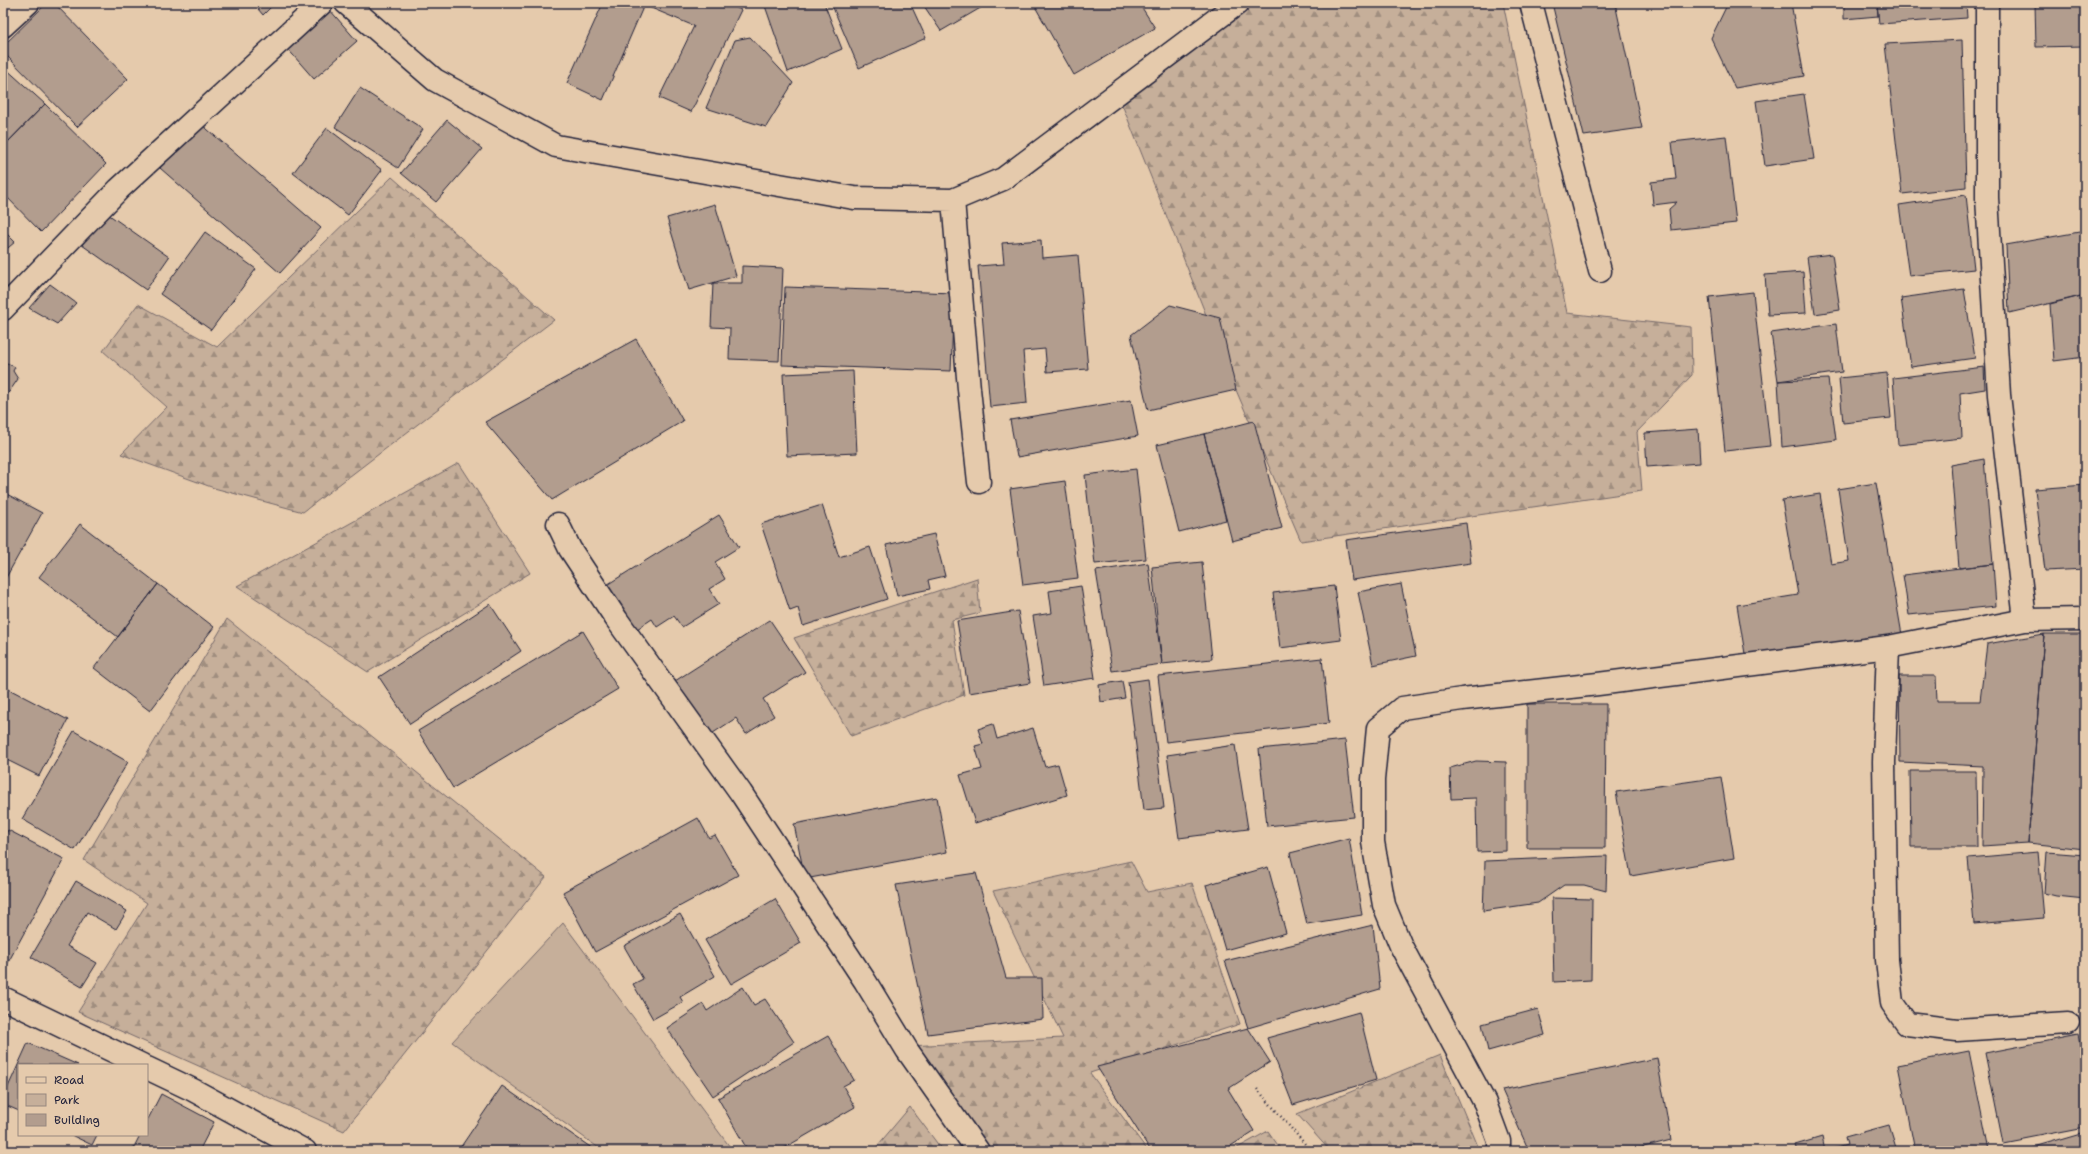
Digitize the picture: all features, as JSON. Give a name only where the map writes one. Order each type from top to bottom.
[{"type":"street","points":[[3,26],[28,3]]},
{"type":"street","points":[[3,309],[119,190],[322,3]]},
{"type":"street","points":[[346,3],[435,80],[556,146],[854,198],[953,200],[1002,179],[1238,3]]},
{"type":"street","points":[[1531,3],[1600,271]]},
{"type":"street","points":[[1987,3],[1987,198],[1994,324],[1999,395],[2025,620]]},
{"type":"street","points":[[953,200],[969,389],[979,482]]},
{"type":"street","points":[[558,524],[570,549],[617,620],[741,793],[865,981],[907,1050],[978,1151]]},
{"type":"street","points":[[1499,1151],[1499,1141],[1485,1103],[1401,946],[1384,905],[1374,842],[1373,780],[1378,728],[1402,708],[1462,698],[1613,682],[1888,647],[2025,620],[2085,619]]},
{"type":"street","points":[[1888,647],[1884,762],[1884,868],[1887,960],[1892,1003],[1907,1024],[1957,1030],[2068,1023]]},
{"type":"street","points":[[3,998],[140,1064]]},
{"type":"street","points":[[148,1068],[192,1090],[305,1151]]},
{"type":"path","points":[[1257,1089],[1312,1151]]},
{"type":"green space","points":[[1253,3],[1503,3],[1567,313],[1691,327],[1692,375],[1637,432],[1642,491],[1301,541],[1236,390],[1121,102]]},
{"type":"green space","points":[[392,177],[554,320],[303,512],[214,488],[121,454],[167,407],[103,351],[138,304],[217,347]]},
{"type":"green space","points":[[459,463],[530,573],[368,672],[237,586]]},
{"type":"green space","points":[[977,578],[980,613],[952,620],[964,695],[851,736],[794,638]]},
{"type":"green space","points":[[227,619],[546,877],[344,1131],[78,1012],[147,903],[84,860]]},
{"type":"green space","points":[[1131,861],[1147,892],[1192,883],[1240,1024],[1090,1073],[1148,1151],[983,1151],[909,1046],[1063,1038],[993,891]]},
{"type":"green space","points":[[563,923],[733,1151],[603,1151],[452,1042]]},
{"type":"green space","points":[[1440,1055],[1480,1151],[1330,1151],[1297,1114]]},
{"type":"green space","points":[[910,1107],[943,1151],[873,1151]]},
{"type":"green space","points":[[1268,1131],[1282,1151],[1232,1151]]},
{"type":"building","points":[[47,3],[54,3],[128,79],[77,127],[3,52],[3,46]]},
{"type":"building","points":[[253,3],[275,3],[263,15]]},
{"type":"building","points":[[603,3],[727,3],[741,10],[691,112],[659,98],[694,26],[644,5],[603,100],[567,83]]},
{"type":"building","points":[[764,3],[824,3],[842,49],[788,72]]},
{"type":"building","points":[[831,3],[910,3],[926,38],[859,68]]},
{"type":"building","points":[[922,3],[989,3],[941,31]]},
{"type":"building","points":[[1033,3],[1139,3],[1155,28],[1074,75]]},
{"type":"building","points":[[1552,3],[1615,3],[1642,128],[1584,136]]},
{"type":"building","points":[[1728,3],[1791,3],[1804,76],[1735,88],[1711,38]]},
{"type":"building","points":[[1844,3],[1877,3],[1878,16],[1844,19]]},
{"type":"building","points":[[1877,3],[1966,3],[1967,18],[1879,24]]},
{"type":"building","points":[[2035,3],[2085,3],[2085,46],[2036,47]]},
{"type":"building","points":[[329,9],[357,41],[314,79],[286,47]]},
{"type":"building","points":[[750,37],[793,83],[766,127],[706,108],[735,40]]},
{"type":"building","points":[[1962,40],[1966,187],[1902,194],[1885,44]]},
{"type":"building","points":[[3,66],[45,104],[3,147]]},
{"type":"building","points":[[360,88],[423,129],[398,168],[335,127]]},
{"type":"building","points":[[1804,94],[1814,159],[1765,166],[1756,101]]},
{"type":"building","points":[[45,104],[106,164],[41,232],[3,193],[3,147]]},
{"type":"building","points":[[447,120],[482,149],[436,202],[401,173]]},
{"type":"building","points":[[200,123],[321,228],[280,273],[160,168]]},
{"type":"building","points":[[327,128],[382,170],[348,215],[293,173]]},
{"type":"building","points":[[1726,136],[1736,223],[1671,230],[1669,209],[1677,202],[1653,205],[1651,182],[1676,179],[1672,142]]},
{"type":"building","points":[[1966,195],[1974,269],[1909,276],[1899,205]]},
{"type":"building","points":[[715,204],[736,276],[689,290],[667,218]]},
{"type":"building","points":[[105,212],[169,257],[146,290],[82,245]]},
{"type":"building","points":[[3,230],[15,242],[3,252]]},
{"type":"building","points":[[2085,231],[2085,295],[2009,313],[2006,245]]},
{"type":"building","points":[[205,232],[256,269],[211,330],[160,294]]},
{"type":"building","points":[[1041,240],[1042,258],[1078,255],[1088,369],[1047,372],[1045,349],[1023,351],[1027,403],[990,407],[978,266],[1004,264],[1002,243]]},
{"type":"building","points":[[1832,254],[1840,310],[1815,314],[1807,257]]},
{"type":"building","points":[[742,266],[783,268],[779,361],[729,359],[730,328],[711,327],[713,283],[742,283]]},
{"type":"building","points":[[1803,272],[1806,313],[1768,315],[1765,275]]},
{"type":"building","points":[[50,284],[76,303],[57,324],[29,308]]},
{"type":"building","points":[[785,287],[954,293],[951,371],[782,365]]},
{"type":"building","points":[[1964,289],[1975,358],[1911,367],[1901,298]]},
{"type":"building","points":[[1753,292],[1770,446],[1725,451],[1709,297]]},
{"type":"building","points":[[2085,295],[2085,357],[2054,361],[2050,304]]},
{"type":"building","points":[[1170,305],[1220,318],[1236,390],[1148,410],[1131,335]]},
{"type":"building","points":[[1836,324],[1842,372],[1778,381],[1771,333]]},
{"type":"building","points":[[636,339],[683,421],[552,500],[485,422]]},
{"type":"building","points":[[3,361],[15,367],[13,371],[18,379],[5,398],[3,395]]},
{"type":"building","points":[[1984,367],[1985,389],[1960,393],[1962,438],[1898,445],[1893,378]]},
{"type":"building","points":[[853,371],[857,453],[787,456],[783,374]]},
{"type":"building","points":[[1887,373],[1891,418],[1843,423],[1839,378]]},
{"type":"building","points":[[1828,379],[1836,440],[1782,447],[1778,381]]},
{"type":"building","points":[[1131,400],[1138,436],[1017,457],[1010,420]]},
{"type":"building","points":[[1254,421],[1282,528],[1232,541],[1204,434]]},
{"type":"building","points":[[1698,429],[1700,463],[1647,467],[1645,433]]},
{"type":"building","points":[[1204,434],[1226,520],[1179,532],[1157,445]]},
{"type":"building","points":[[1984,459],[1993,564],[1959,568],[1951,465]]},
{"type":"building","points":[[1136,469],[1146,559],[1095,564],[1085,475]]},
{"type":"building","points":[[1065,481],[1078,578],[1023,585],[1010,489]]},
{"type":"building","points":[[1876,483],[1902,635],[1746,660],[1737,605],[1798,595],[1782,500],[1820,494],[1831,564],[1849,561],[1838,489]]},
{"type":"building","points":[[2085,485],[2085,569],[2045,571],[2035,489]]},
{"type":"building","points":[[3,492],[42,513],[3,583]]},
{"type":"building","points":[[822,505],[839,557],[870,547],[887,599],[803,626],[798,608],[790,611],[761,524]]},
{"type":"building","points":[[719,515],[739,547],[715,562],[725,579],[709,589],[719,604],[682,627],[674,616],[657,627],[652,619],[634,631],[605,586]]},
{"type":"building","points":[[1466,523],[1471,563],[1352,580],[1346,540]]},
{"type":"building","points":[[80,524],[158,584],[118,637],[39,577]]},
{"type":"building","points":[[934,534],[945,576],[928,580],[930,589],[897,596],[886,545]]},
{"type":"building","points":[[1202,562],[1212,659],[1162,664],[1152,567]]},
{"type":"building","points":[[1148,563],[1162,664],[1112,671],[1096,571]]},
{"type":"building","points":[[1993,564],[1996,606],[1909,615],[1903,575]]},
{"type":"building","points":[[158,584],[214,627],[150,711],[94,668]]},
{"type":"building","points":[[1401,584],[1416,656],[1373,665],[1358,592]]},
{"type":"building","points":[[1081,586],[1095,678],[1044,686],[1033,616],[1052,613],[1049,591]]},
{"type":"building","points":[[1334,586],[1341,640],[1280,648],[1273,593]]},
{"type":"building","points":[[490,604],[521,651],[410,724],[379,677]]},
{"type":"building","points":[[1018,611],[1030,683],[969,693],[957,621]]},
{"type":"building","points":[[770,620],[805,672],[763,699],[774,716],[746,734],[736,718],[710,735],[675,681]]},
{"type":"building","points":[[583,631],[618,689],[453,788],[418,731]]},
{"type":"building","points":[[2044,634],[2085,634],[2085,849],[2028,843]]},
{"type":"building","points":[[2044,634],[2028,843],[1982,846],[1983,766],[1900,762],[1899,676],[1936,676],[1937,701],[1980,701],[1987,644]]},
{"type":"building","points":[[1322,658],[1329,723],[1166,742],[1158,676]]},
{"type":"building","points":[[1148,679],[1164,808],[1144,810],[1128,682]]},
{"type":"building","points":[[1122,681],[1125,698],[1101,702],[1099,685]]},
{"type":"building","points":[[3,686],[68,720],[39,776],[3,758]]},
{"type":"building","points":[[1527,704],[1606,704],[1605,848],[1527,848]]},
{"type":"building","points":[[993,724],[997,739],[1033,728],[1045,767],[1058,764],[1067,795],[975,823],[960,775],[982,769],[975,746],[983,744],[978,729]]},
{"type":"building","points":[[74,731],[128,762],[75,850],[22,819]]},
{"type":"building","points":[[1345,740],[1354,817],[1267,826],[1259,749]]},
{"type":"building","points":[[1235,745],[1248,829],[1179,838],[1167,755]]},
{"type":"building","points":[[1476,761],[1506,762],[1506,851],[1477,852],[1476,798],[1451,799],[1450,768]]},
{"type":"building","points":[[1910,771],[1976,771],[1977,847],[1911,847]]},
{"type":"building","points":[[1721,777],[1734,858],[1631,876],[1616,792]]},
{"type":"building","points":[[937,797],[947,852],[805,879],[794,824]]},
{"type":"building","points":[[698,818],[709,838],[715,835],[738,875],[595,952],[563,892]]},
{"type":"building","points":[[8,830],[64,859],[4,970],[3,839]]},
{"type":"building","points":[[1349,838],[1362,915],[1307,924],[1290,853]]},
{"type":"building","points":[[2038,852],[2044,918],[1974,924],[1968,858]]},
{"type":"building","points":[[2047,852],[2085,855],[2085,899],[2056,896],[2044,893]]},
{"type":"building","points":[[1607,856],[1606,891],[1584,885],[1564,885],[1538,903],[1483,911],[1485,861]]},
{"type":"building","points":[[1268,867],[1286,933],[1225,950],[1206,885]]},
{"type":"building","points":[[976,873],[1006,978],[1042,978],[1043,1019],[928,1034],[896,885]]},
{"type":"building","points":[[76,881],[127,911],[116,929],[87,912],[67,946],[97,963],[82,987],[31,957]]},
{"type":"building","points":[[1552,898],[1592,899],[1591,980],[1554,982]]},
{"type":"building","points":[[775,899],[801,943],[731,984],[705,940]]},
{"type":"building","points":[[680,914],[715,976],[680,997],[683,1002],[653,1019],[633,984],[643,979],[624,946]]},
{"type":"building","points":[[1373,925],[1380,989],[1248,1028],[1225,961]]},
{"type":"building","points":[[743,987],[754,1005],[765,999],[794,1042],[713,1096],[667,1028],[703,1004],[707,1011]]},
{"type":"building","points":[[1538,1009],[1545,1035],[1488,1051],[1482,1024]]},
{"type":"building","points":[[1359,1012],[1376,1080],[1293,1105],[1267,1038]]},
{"type":"building","points":[[1248,1028],[1270,1062],[1228,1089],[1254,1131],[1223,1151],[1151,1151],[1097,1067]]},
{"type":"building","points":[[2078,1035],[2085,1069],[2085,1127],[2003,1143],[1985,1053]]},
{"type":"building","points":[[828,1036],[854,1080],[843,1086],[855,1107],[779,1151],[748,1151],[718,1098]]},
{"type":"building","points":[[28,1043],[76,1064],[18,1064]]},
{"type":"building","points":[[1969,1051],[1989,1151],[1915,1151],[1898,1065]]},
{"type":"building","points":[[1657,1058],[1671,1140],[1628,1151],[1529,1151],[1502,1090]]},
{"type":"building","points":[[18,1065],[18,1111],[3,1104],[3,1098]]},
{"type":"building","points":[[502,1086],[596,1151],[458,1151]]},
{"type":"building","points":[[161,1094],[214,1122],[199,1151],[132,1151],[140,1136],[148,1136],[148,1119]]},
{"type":"building","points":[[1889,1125],[1897,1151],[1825,1151],[1847,1145],[1845,1137]]},
{"type":"building","points":[[2085,1132],[2085,1151],[2020,1151]]},
{"type":"building","points":[[73,1136],[96,1136],[92,1145]]},
{"type":"building","points":[[1822,1137],[1825,1151],[1797,1151],[1795,1145]]},
{"type":"building","points":[[3,1145],[13,1149],[12,1151],[3,1151]]}]
